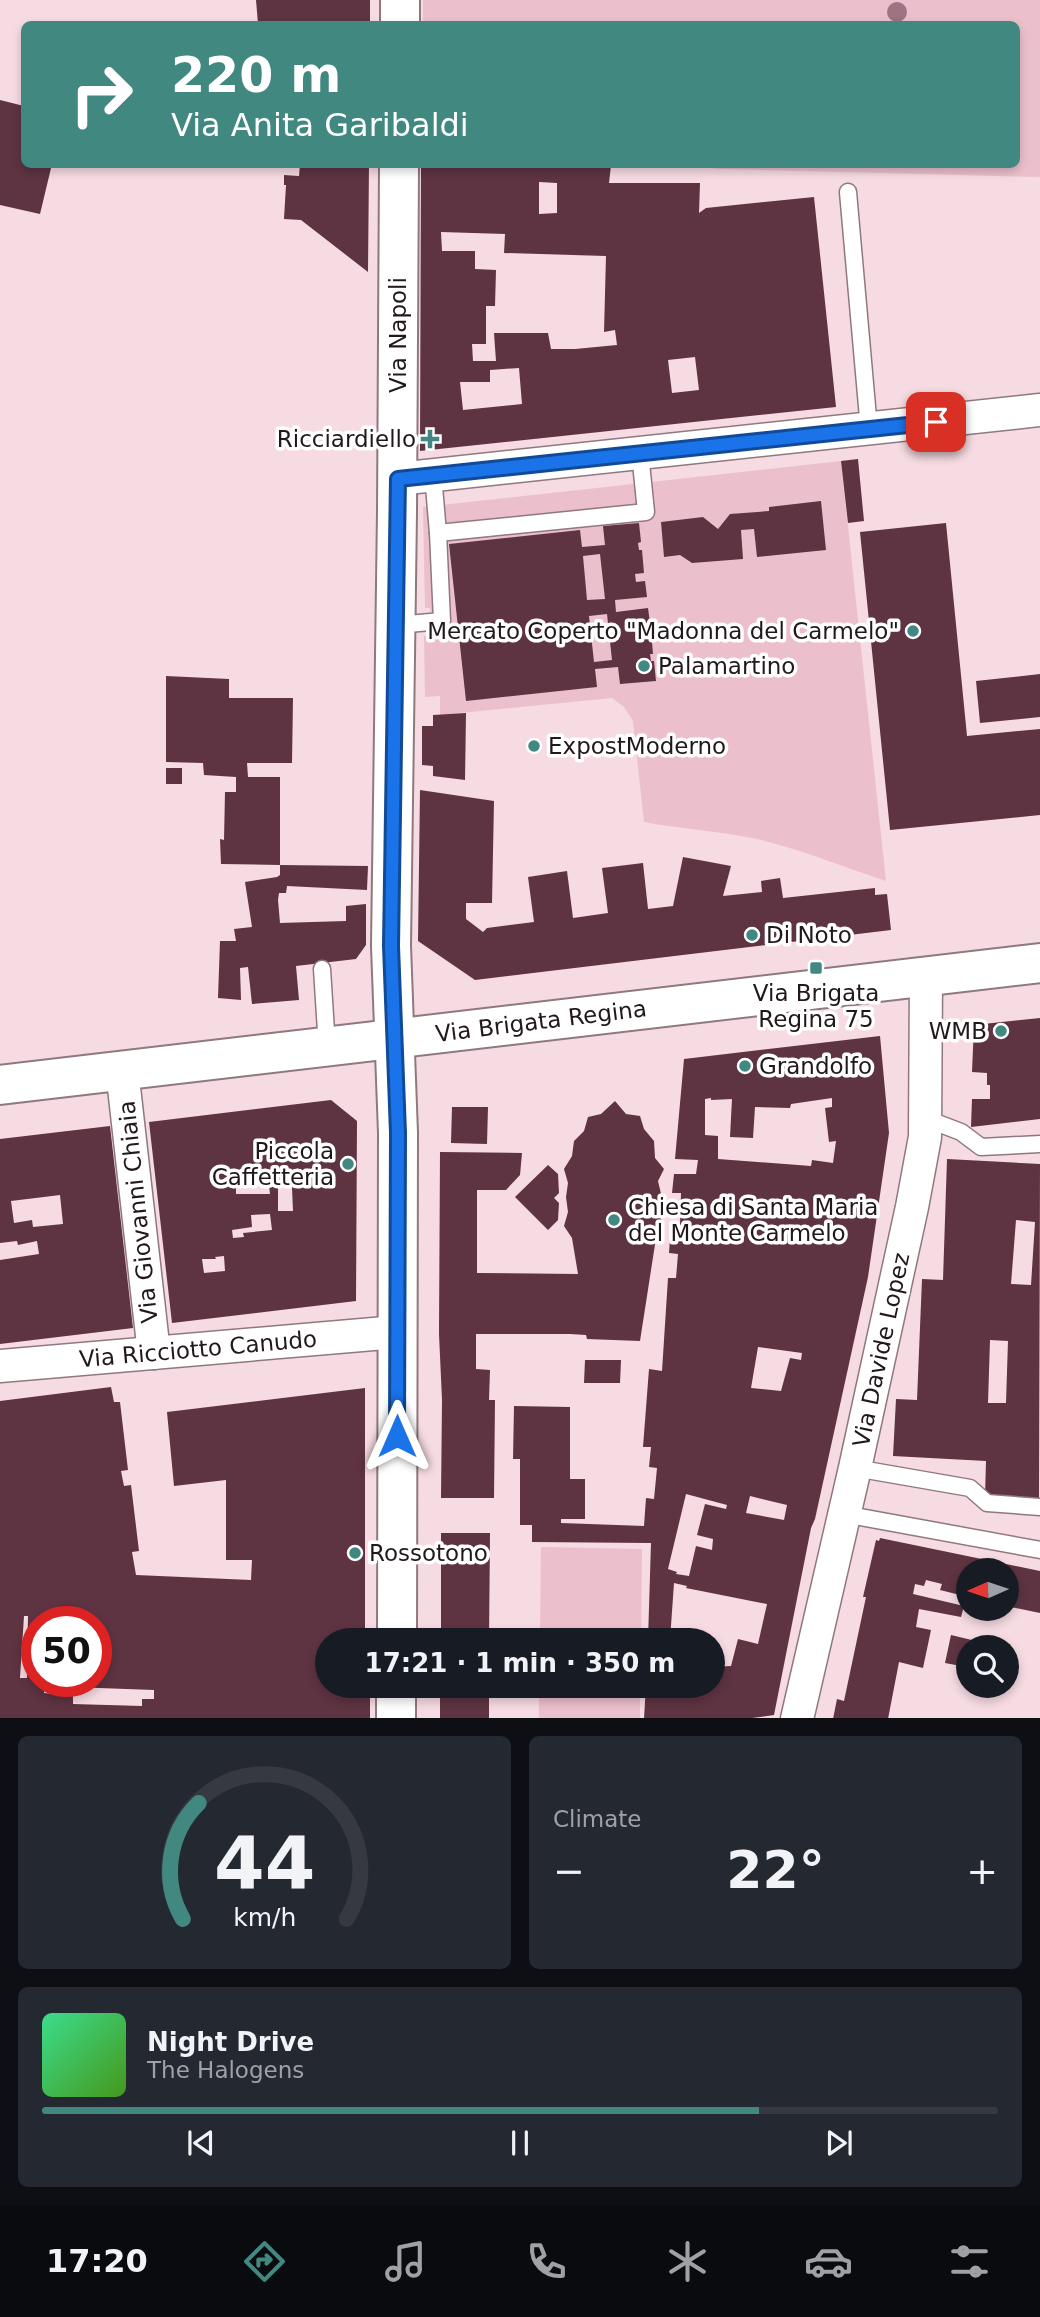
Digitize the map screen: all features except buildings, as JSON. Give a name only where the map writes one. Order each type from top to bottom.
[{"type":"main road","points":[[400,0],[400,21]]},
{"type":"main road","name":"Via Napoli","points":[[397,1628],[398,1133],[391,946],[395,625],[415,477],[399,168]]},
{"type":"main road","name":"Via Brigata Regina","points":[[0,1085],[1040,963]]},
{"type":"main road","points":[[396,1718],[397,1698]]},
{"type":"street","points":[[415,477],[1040,410]]},
{"type":"street","name":"Via Davide Lopez","points":[[797,1718],[912,1207],[926,1119],[926,976]]},
{"type":"street","name":"Via Giovanni Chiaia","points":[[122,1070],[154,1353]]},
{"type":"street","name":"Via Ricciotto Canudo","points":[[0,1366],[397,1332]]},
{"type":"lane","points":[[848,192],[869,429]]},
{"type":"lane","points":[[438,533],[646,512],[640,453]]},
{"type":"lane","points":[[395,625],[442,621],[438,533],[415,477]]},
{"type":"lane","points":[[322,969],[327,1048]]},
{"type":"lane","points":[[926,1119],[961,1132],[981,1147],[1040,1144]]},
{"type":"lane","points":[[855,1468],[970,1488],[987,1503],[1040,1507]]},
{"type":"lane","points":[[844,1514],[1040,1550]]},
{"type":"shaded area","points":[[423,0],[1040,0],[1040,177],[709,168],[1020,168],[1020,21],[423,21]]},
{"type":"shaded area","name":"Palamartino","points":[[841,461],[886,881],[757,839],[644,822],[633,721],[624,707],[612,698],[440,715],[440,696],[425,697],[424,636],[432,635],[430,608],[425,608],[423,507]]},
{"type":"shaded area","points":[[541,1547],[642,1549],[641,1628],[540,1628]]},
{"type":"shaded area","points":[[539,1698],[640,1698],[640,1718],[539,1718]]},
{"type":"place","name":"Ricciardiello","points":[[430,439]]},
{"type":"place","name":"Mercato Coperto \"Madonna del Carmelo\"","points":[[913,631]]},
{"type":"place","name":"Palamartino","points":[[644,666]]},
{"type":"place","name":"ExpostModerno","points":[[534,746]]},
{"type":"place","name":"Di Noto","points":[[752,935]]},
{"type":"place","name":"Via Brigata Regina 75","points":[[816,968]]},
{"type":"place","name":"WMB","points":[[1001,1031]]},
{"type":"place","name":"Grandolfo","points":[[745,1066]]},
{"type":"place","name":"Piccola Caffetteria","points":[[348,1164]]},
{"type":"place","name":"Chiesa di Santa Maria del Monte Carmelo","points":[[614,1220]]},
{"type":"place","name":"Rossotono","points":[[355,1553]]},
{"type":"route","points":[[397,1436],[398,1133],[391,946],[398,479],[936,422]]}]
